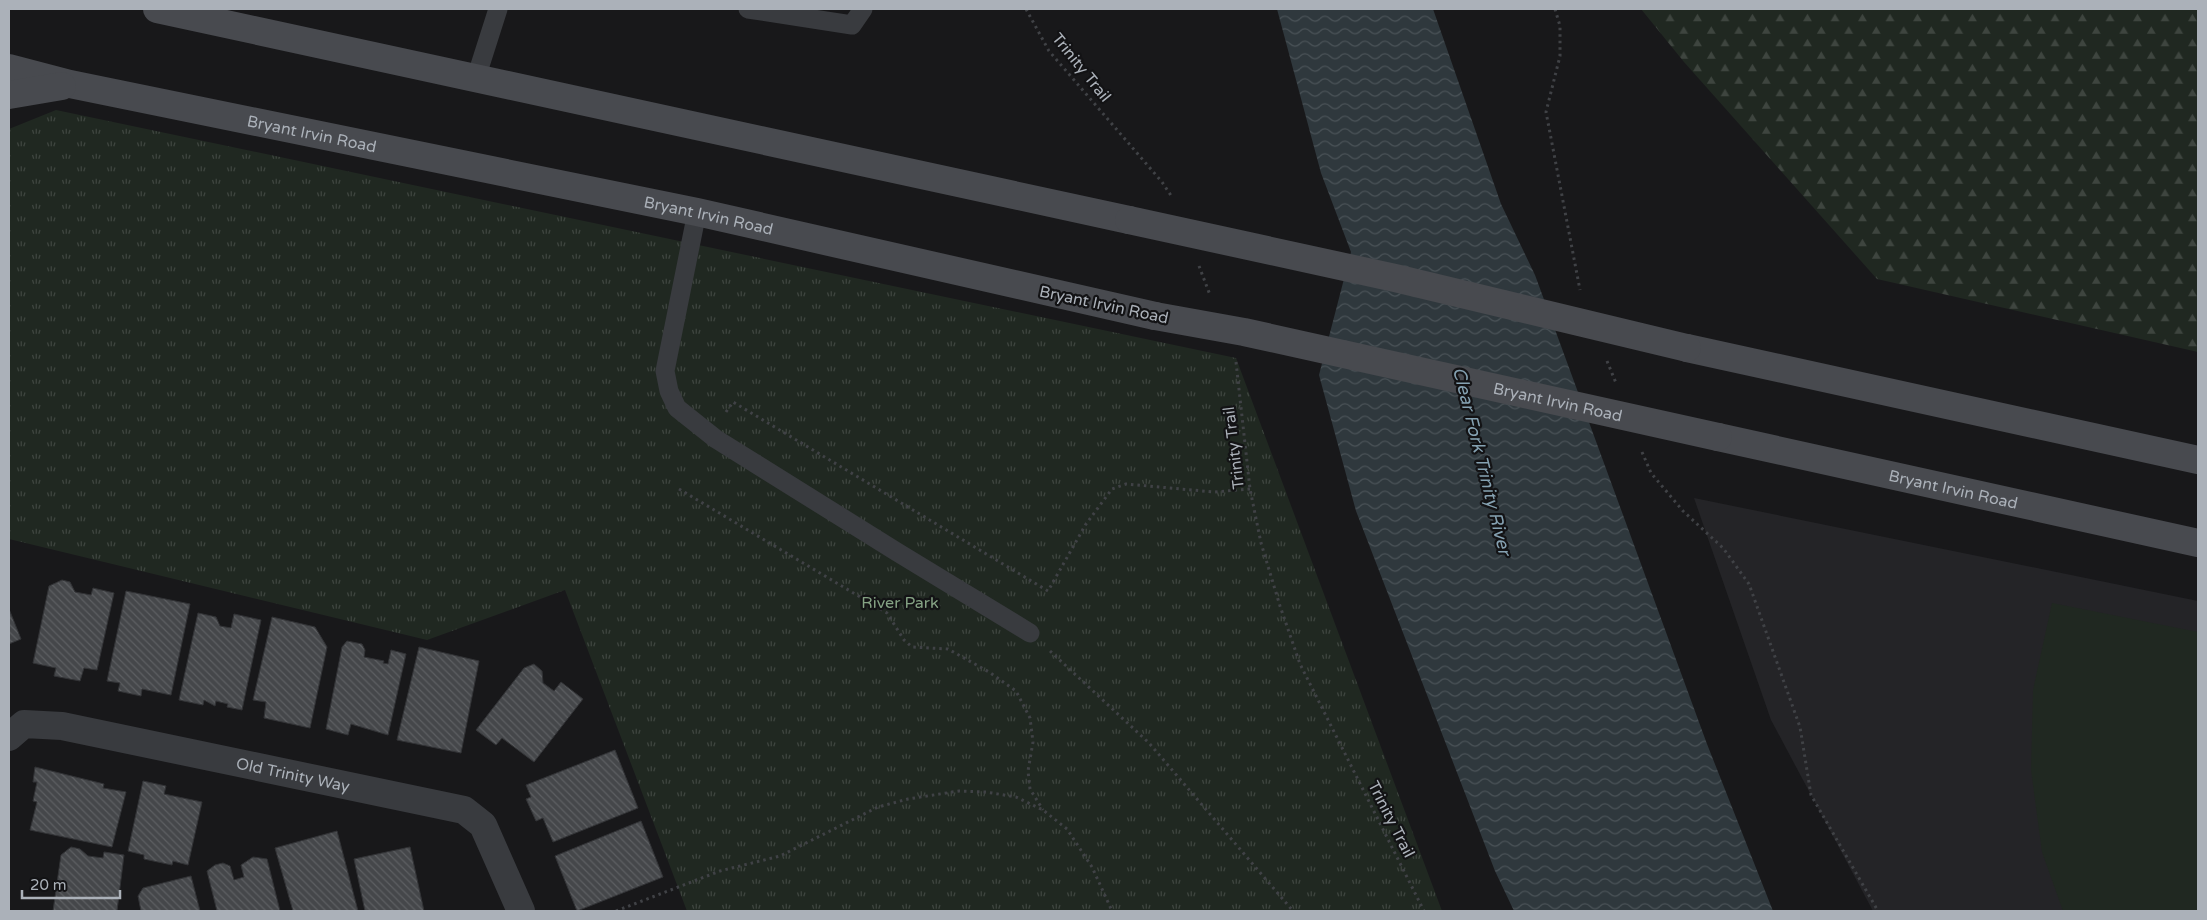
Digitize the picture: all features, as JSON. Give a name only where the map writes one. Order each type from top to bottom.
[{"type":"main road","points":[[156,9],[1395,278],[1687,348],[2198,460]]},
{"type":"main road","name":"Bryant Irvin Road","points":[[9,68],[70,84],[697,212],[1155,316],[1244,332],[2198,543]]},
{"type":"main road","points":[[9,95],[70,84]]},
{"type":"street","name":"Old Trinity Way","points":[[9,737],[24,724],[62,726],[464,810],[483,825],[521,911]]},
{"type":"lane","points":[[476,78],[498,9]]},
{"type":"lane","points":[[748,9],[852,25],[863,9]]},
{"type":"lane","points":[[697,212],[665,371],[668,390],[676,408],[710,434],[1030,633]]},
{"type":"path","name":"Trinity Trail","points":[[1026,9],[1049,51],[1162,182],[1176,206]]},
{"type":"path","points":[[1555,9],[1560,26],[1560,56],[1546,112],[1580,294]]},
{"type":"path","points":[[1197,260],[1211,296]]},
{"type":"path","points":[[1605,356],[1619,392]]},
{"type":"path","name":"Trinity Trail","points":[[1236,358],[1250,489],[1261,543],[1300,664],[1424,911]]},
{"type":"path","points":[[710,434],[734,402],[1048,591],[1086,524],[1112,488],[1126,484],[1214,492],[1250,489]]},
{"type":"path","points":[[1640,446],[1651,473],[1682,511],[1723,548],[1749,584],[1800,728],[1811,795],[1878,911]]},
{"type":"path","points":[[679,489],[888,612],[904,640],[912,647],[948,649],[989,672],[1016,691],[1030,718],[1032,742],[1028,771],[1030,789],[1043,810]]},
{"type":"path","points":[[1030,633],[1148,743],[1293,911]]},
{"type":"path","points":[[616,911],[720,871],[780,856],[878,806],[959,791],[986,792],[1016,797],[1043,810],[1067,829],[1092,867],[1112,911]]},
{"type":"shaded area","points":[[1694,498],[2198,601],[2198,911],[1873,911],[1771,720]]},
{"type":"green space","points":[[1641,9],[2198,9],[2198,352],[1877,279],[1684,62]]},
{"type":"green space","name":"River Park","points":[[56,110],[1236,358],[1442,911],[687,911],[565,590],[427,640],[9,539],[9,129]]},
{"type":"green space","points":[[2052,603],[2198,632],[2198,911],[2063,911],[2042,852],[2031,770],[2033,690]]},
{"type":"water","name":"Clear Fork Trinity River","points":[[1277,9],[1433,9],[1501,204],[1535,275],[1707,744],[1773,911],[1514,911],[1495,871],[1356,511],[1319,375],[1351,252],[1321,173]]},
{"type":"building","points":[[62,580],[70,582],[75,592],[91,595],[93,588],[114,593],[97,670],[84,668],[80,681],[54,676],[56,668],[33,663],[49,586]]},
{"type":"building","points":[[126,591],[190,604],[171,695],[142,689],[141,696],[118,691],[120,683],[107,681]]},
{"type":"building","points":[[9,609],[21,639],[9,644]]},
{"type":"building","points":[[198,613],[216,617],[220,626],[231,628],[234,614],[261,620],[242,710],[227,707],[228,704],[216,701],[215,706],[204,700],[203,705],[179,700]]},
{"type":"building","points":[[272,617],[315,627],[327,647],[310,728],[264,718],[266,702],[253,700]]},
{"type":"building","points":[[347,641],[362,644],[365,650],[364,657],[384,661],[383,663],[388,664],[391,650],[406,654],[388,735],[351,724],[348,735],[326,729],[342,647]]},
{"type":"building","points":[[419,647],[479,661],[461,753],[397,740]]},
{"type":"building","points":[[534,664],[542,671],[543,683],[554,691],[561,682],[583,699],[534,762],[502,738],[496,745],[476,730],[524,668]]},
{"type":"building","points":[[615,750],[638,808],[553,842],[543,818],[536,821],[526,799],[531,797],[526,785]]},
{"type":"building","points":[[35,767],[104,784],[103,788],[126,792],[112,847],[30,830],[37,802],[33,801],[37,782],[33,782]]},
{"type":"building","points":[[143,781],[166,786],[164,794],[202,802],[188,865],[173,861],[172,865],[144,859],[144,855],[128,851]]},
{"type":"building","points":[[641,821],[663,877],[577,911],[555,856]]},
{"type":"building","points":[[337,831],[358,911],[293,911],[275,848]]},
{"type":"building","points":[[71,847],[80,849],[88,856],[103,858],[104,852],[124,855],[117,911],[53,911],[61,855]]},
{"type":"building","points":[[410,847],[424,911],[365,911],[354,859]]},
{"type":"building","points":[[253,857],[267,859],[280,911],[217,911],[207,871],[215,865],[223,863],[230,866],[234,880],[244,877],[241,865]]},
{"type":"building","points":[[191,876],[200,911],[141,911],[138,896],[143,888]]}]
